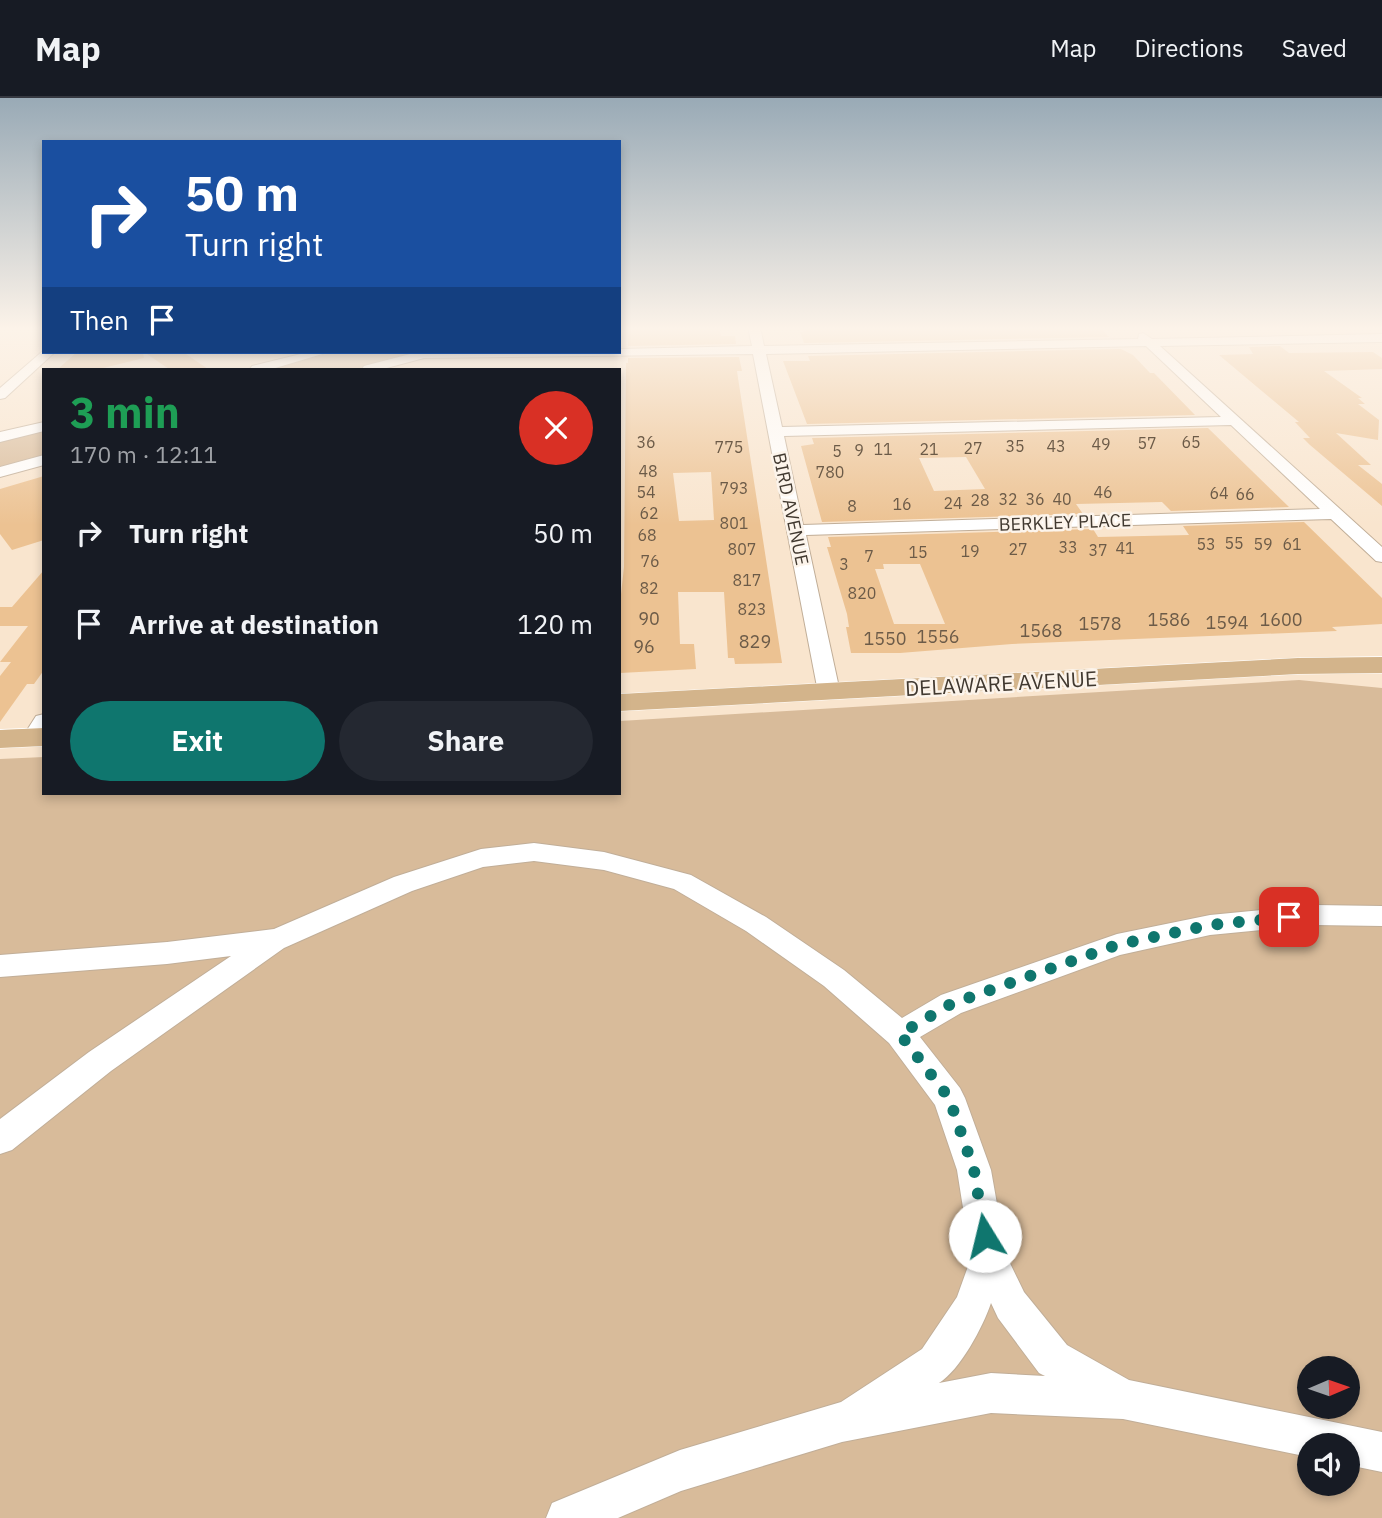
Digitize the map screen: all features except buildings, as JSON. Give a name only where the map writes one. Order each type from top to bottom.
[{"type":"main road","name":"DELAWARE AVENUE","points":[[621,703],[1298,666],[1382,665]]},
{"type":"main road","points":[[0,739],[40,732]]},
{"type":"street","name":"BIRD AVENUE","points":[[767,393],[830,692]]},
{"type":"street","points":[[1203,393],[1382,557]]},
{"type":"street","points":[[775,432],[1233,421]]},
{"type":"street","points":[[0,437],[42,426]]},
{"type":"street","points":[[0,472],[42,461]]},
{"type":"street","name":"BERKLEY PLACE","points":[[795,530],[1335,514]]},
{"type":"street","points":[[0,1139],[30,1113],[137,1035],[278,939],[403,884],[481,858],[534,852],[604,860],[682,882],[756,924],[834,978],[900,1034],[949,1098],[974,1170],[989,1258],[1011,1305],[1053,1359],[1123,1399]]},
{"type":"street","points":[[900,1034],[951,1004],[1117,945],[1210,925],[1315,915],[1382,916]]},
{"type":"street","points":[[0,966],[167,953],[278,939]]},
{"type":"street","points":[[842,1422],[936,1363],[971,1308],[989,1258]]},
{"type":"street","points":[[567,1518],[680,1471],[842,1422],[991,1393],[1123,1399],[1382,1452]]},
{"type":"shaded area","points":[[42,430],[42,457],[0,468],[0,441]]},
{"type":"shaded area","points":[[1299,680],[1382,688],[1382,1518],[0,1518],[0,759],[42,757],[42,795],[621,795],[621,721]]},
{"type":"route","points":[[985,1236],[974,1170],[949,1098],[900,1034],[951,1004],[1117,945],[1210,925],[1289,917]]}]
